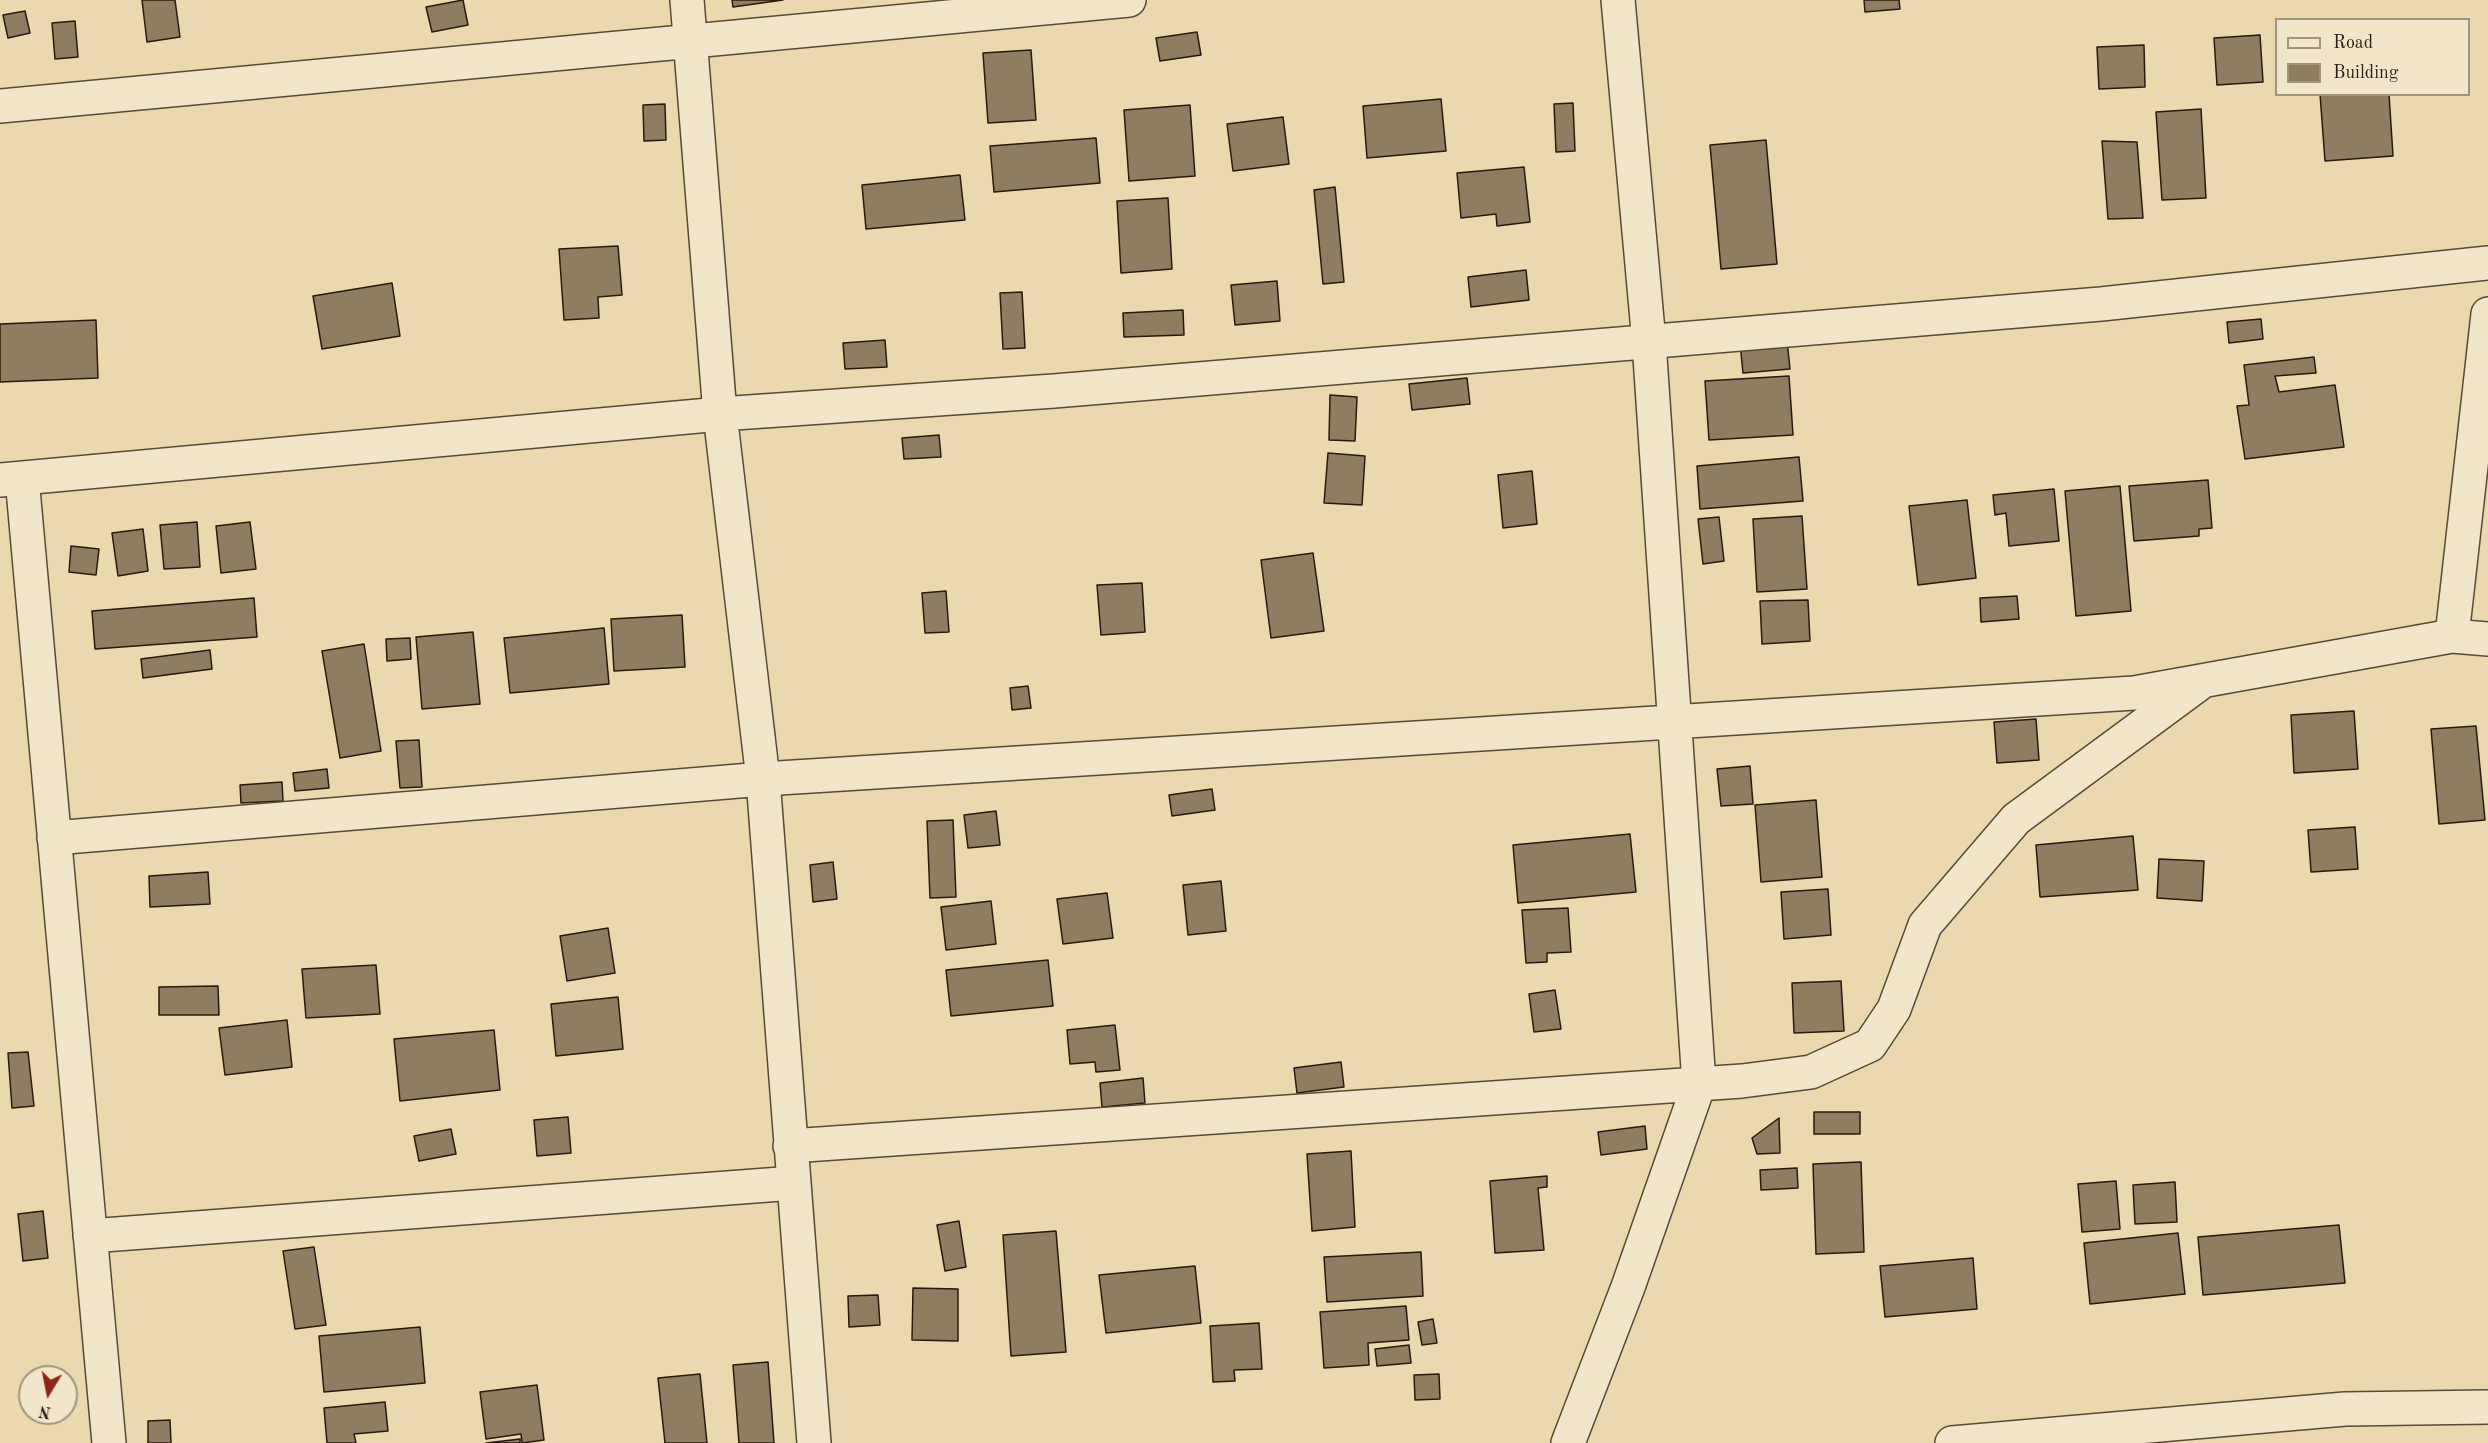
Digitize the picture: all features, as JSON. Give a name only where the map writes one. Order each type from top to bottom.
[{"type":"street","points":[[687,0],[692,39],[720,414],[763,779],[814,1443]]},
{"type":"street","points":[[0,106],[692,39],[1129,0]]},
{"type":"street","points":[[1568,1443],[1628,1287],[1699,1084],[1649,342],[1618,0]]},
{"type":"street","points":[[109,1443],[54,838],[11,479],[720,414],[1054,391],[2101,304],[2488,263]]},
{"type":"street","points":[[2452,636],[2488,314]]},
{"type":"street","points":[[54,838],[763,779],[2134,693],[2452,636],[2488,639]]},
{"type":"street","points":[[790,1146],[1699,1084],[1811,1072],[1870,1045],[1894,1009],[1925,925],[2016,819],[2204,680]]},
{"type":"street","points":[[90,1236],[794,1183]]},
{"type":"street","points":[[1952,1443],[2345,1409],[2488,1407]]},
{"type":"building","points":[[142,0],[175,0],[180,37],[147,42]]},
{"type":"building","points":[[463,0],[468,25],[432,32],[426,7]]},
{"type":"building","points":[[732,0],[783,0],[733,7]]},
{"type":"building","points":[[1864,0],[1899,0],[1900,9],[1865,12]]},
{"type":"building","points":[[25,11],[30,33],[8,38],[3,15]]},
{"type":"building","points":[[75,21],[78,57],[55,59],[52,23]]},
{"type":"building","points":[[1197,32],[1201,55],[1160,61],[1156,38]]},
{"type":"building","points":[[2260,35],[2263,82],[2217,85],[2214,38]]},
{"type":"building","points":[[2144,45],[2145,87],[2099,89],[2097,47]]},
{"type":"building","points":[[1031,50],[1036,120],[988,123],[983,53]]},
{"type":"building","points":[[2320,96],[2389,96],[2393,156],[2325,161]]},
{"type":"building","points":[[1441,99],[1446,151],[1367,158],[1363,106]]},
{"type":"building","points":[[1573,103],[1575,151],[1556,152],[1554,104]]},
{"type":"building","points":[[665,104],[666,140],[644,141],[643,105]]},
{"type":"building","points":[[1190,105],[1195,176],[1129,181],[1124,110]]},
{"type":"building","points":[[2201,109],[2206,198],[2162,200],[2156,112]]},
{"type":"building","points":[[1283,117],[1289,164],[1233,171],[1227,124]]},
{"type":"building","points":[[1096,138],[1100,183],[994,192],[990,146]]},
{"type":"building","points":[[1766,140],[1777,264],[1721,269],[1710,145]]},
{"type":"building","points":[[2102,141],[2137,142],[2143,218],[2108,219]]},
{"type":"building","points":[[1524,167],[1530,222],[1497,226],[1496,214],[1461,218],[1457,173]]},
{"type":"building","points":[[960,175],[965,220],[866,229],[862,185]]},
{"type":"building","points":[[1335,187],[1344,282],[1323,284],[1314,190]]},
{"type":"building","points":[[1168,198],[1172,269],[1121,273],[1117,201]]},
{"type":"building","points":[[618,246],[622,295],[598,297],[599,318],[564,320],[559,249]]},
{"type":"building","points":[[1526,270],[1529,300],[1471,307],[1468,277]]},
{"type":"building","points":[[1277,281],[1280,321],[1235,325],[1231,285]]},
{"type":"building","points":[[392,283],[400,336],[322,349],[313,296]]},
{"type":"building","points":[[1022,292],[1025,348],[1003,349],[1000,293]]},
{"type":"building","points":[[1183,310],[1184,335],[1124,337],[1123,313]]},
{"type":"building","points":[[2261,319],[2263,339],[2229,343],[2227,322]]},
{"type":"building","points":[[96,320],[98,378],[0,382],[0,324]]},
{"type":"building","points":[[885,340],[887,367],[845,369],[843,343]]},
{"type":"building","points":[[1787,340],[1790,369],[1743,373],[1740,343]]},
{"type":"building","points":[[2314,357],[2316,373],[2275,376],[2279,392],[2335,385],[2344,447],[2245,459],[2237,406],[2249,405],[2244,365]]},
{"type":"building","points":[[1789,376],[1793,435],[1709,440],[1705,381]]},
{"type":"building","points":[[1467,378],[1470,404],[1412,410],[1409,384]]},
{"type":"building","points":[[1330,395],[1357,397],[1355,441],[1329,440]]},
{"type":"building","points":[[939,435],[941,457],[904,459],[902,438]]},
{"type":"building","points":[[1328,453],[1365,456],[1362,505],[1324,503]]},
{"type":"building","points":[[1799,457],[1803,501],[1700,509],[1697,466]]},
{"type":"building","points":[[1532,471],[1537,524],[1503,528],[1498,475]]},
{"type":"building","points":[[2208,480],[2212,528],[2199,529],[2199,536],[2134,541],[2129,486]]},
{"type":"building","points":[[2120,486],[2131,611],[2076,616],[2065,491]]},
{"type":"building","points":[[2054,489],[2059,541],[2009,546],[2006,513],[1995,515],[1993,495]]},
{"type":"building","points":[[1967,500],[1976,578],[1918,585],[1909,506]]},
{"type":"building","points":[[1802,516],[1807,589],[1757,592],[1753,519]]},
{"type":"building","points":[[1719,517],[1724,561],[1703,564],[1698,519]]},
{"type":"building","points":[[197,522],[200,567],[164,569],[160,525]]},
{"type":"building","points":[[250,522],[256,569],[221,573],[216,526]]},
{"type":"building","points":[[143,529],[148,571],[118,576],[112,533]]},
{"type":"building","points":[[71,546],[99,549],[96,575],[69,572]]},
{"type":"building","points":[[1313,553],[1324,631],[1271,638],[1261,560]]},
{"type":"building","points":[[1142,583],[1145,632],[1101,635],[1097,585]]},
{"type":"building","points":[[946,591],[949,632],[925,633],[922,593]]},
{"type":"building","points":[[2017,596],[2019,619],[1981,622],[1980,598]]},
{"type":"building","points":[[254,598],[257,637],[95,649],[92,611]]},
{"type":"building","points":[[1808,600],[1810,641],[1762,644],[1760,601]]},
{"type":"building","points":[[682,615],[685,667],[614,671],[611,619]]},
{"type":"building","points":[[604,628],[609,684],[510,693],[504,638]]},
{"type":"building","points":[[473,632],[480,704],[422,709],[416,637]]},
{"type":"building","points":[[410,638],[411,659],[387,661],[386,639]]},
{"type":"building","points":[[364,644],[381,751],[340,758],[322,651]]},
{"type":"building","points":[[210,650],[212,669],[143,678],[141,659]]},
{"type":"building","points":[[1028,686],[1031,708],[1012,710],[1010,688]]},
{"type":"building","points":[[2354,711],[2358,769],[2294,773],[2291,715]]},
{"type":"building","points":[[2036,719],[2039,760],[1997,763],[1994,722]]},
{"type":"building","points":[[2476,726],[2485,820],[2439,824],[2431,729]]},
{"type":"building","points":[[419,740],[422,787],[400,788],[396,741]]},
{"type":"building","points":[[1750,766],[1753,804],[1721,806],[1717,769]]},
{"type":"building","points":[[327,769],[329,788],[295,791],[293,773]]},
{"type":"building","points":[[282,782],[283,801],[241,803],[240,785]]},
{"type":"building","points":[[1212,789],[1215,810],[1172,816],[1169,795]]},
{"type":"building","points":[[1816,800],[1822,877],[1761,882],[1755,805]]},
{"type":"building","points":[[996,811],[1000,845],[968,848],[964,815]]},
{"type":"building","points":[[953,820],[956,897],[930,898],[927,821]]},
{"type":"building","points":[[2355,827],[2358,869],[2311,872],[2308,830]]},
{"type":"building","points":[[1630,834],[1636,892],[1518,903],[1513,845]]},
{"type":"building","points":[[2133,836],[2138,890],[2040,897],[2036,845]]},
{"type":"building","points":[[2159,859],[2204,861],[2202,901],[2157,898]]},
{"type":"building","points":[[833,862],[837,899],[813,902],[810,865]]},
{"type":"building","points":[[208,872],[210,904],[150,907],[149,876]]},
{"type":"building","points":[[1221,881],[1226,931],[1188,935],[1183,885]]},
{"type":"building","points":[[1828,889],[1831,935],[1784,939],[1781,892]]},
{"type":"building","points":[[1107,893],[1113,938],[1063,944],[1057,899]]},
{"type":"building","points":[[991,901],[996,944],[946,950],[941,907]]},
{"type":"building","points":[[1568,908],[1571,952],[1547,953],[1547,962],[1526,963],[1522,910]]},
{"type":"building","points":[[608,928],[615,973],[567,981],[560,936]]},
{"type":"building","points":[[1048,960],[1053,1006],[951,1016],[946,970]]},
{"type":"building","points":[[376,965],[380,1014],[306,1018],[302,969]]},
{"type":"building","points":[[1841,981],[1844,1031],[1794,1033],[1792,983]]},
{"type":"building","points":[[218,986],[219,1015],[159,1015],[159,987]]},
{"type":"building","points":[[1555,990],[1561,1029],[1534,1032],[1529,994]]},
{"type":"building","points":[[618,997],[623,1049],[556,1056],[551,1004]]},
{"type":"building","points":[[287,1020],[292,1067],[225,1075],[219,1028]]},
{"type":"building","points":[[1115,1025],[1120,1070],[1096,1072],[1095,1062],[1070,1064],[1067,1030]]},
{"type":"building","points":[[494,1030],[500,1090],[400,1101],[394,1039]]},
{"type":"building","points":[[28,1052],[34,1106],[12,1108],[8,1053]]},
{"type":"building","points":[[1341,1062],[1344,1087],[1297,1093],[1294,1068]]},
{"type":"building","points":[[1143,1078],[1145,1103],[1102,1107],[1100,1083]]},
{"type":"building","points":[[1814,1112],[1860,1112],[1860,1134],[1814,1134]]},
{"type":"building","points":[[568,1117],[571,1153],[537,1156],[534,1120]]},
{"type":"building","points":[[1779,1118],[1780,1153],[1757,1154],[1752,1138]]},
{"type":"building","points":[[1645,1126],[1647,1149],[1601,1155],[1598,1132]]},
{"type":"building","points":[[451,1129],[456,1154],[419,1161],[414,1136]]},
{"type":"building","points":[[1351,1151],[1355,1227],[1312,1231],[1307,1154]]},
{"type":"building","points":[[1861,1162],[1864,1252],[1816,1254],[1813,1164]]},
{"type":"building","points":[[1797,1168],[1798,1188],[1761,1190],[1760,1170]]},
{"type":"building","points":[[1547,1176],[1547,1187],[1538,1188],[1544,1250],[1495,1253],[1490,1181]]},
{"type":"building","points":[[2116,1181],[2120,1229],[2082,1232],[2078,1184]]},
{"type":"building","points":[[2175,1182],[2177,1222],[2135,1224],[2133,1185]]},
{"type":"building","points":[[43,1211],[48,1258],[23,1261],[18,1214]]},
{"type":"building","points":[[959,1221],[966,1267],[945,1271],[937,1225]]},
{"type":"building","points":[[2339,1225],[2345,1283],[2203,1295],[2198,1237]]},
{"type":"building","points":[[1056,1231],[1066,1352],[1011,1356],[1003,1235]]},
{"type":"building","points":[[2178,1233],[2185,1294],[2090,1304],[2084,1243]]},
{"type":"building","points":[[314,1247],[326,1325],[295,1329],[283,1251]]},
{"type":"building","points":[[1421,1252],[1423,1296],[1327,1302],[1324,1257]]},
{"type":"building","points":[[1973,1258],[1977,1309],[1885,1317],[1880,1266]]},
{"type":"building","points":[[1195,1266],[1201,1323],[1106,1333],[1099,1275]]},
{"type":"building","points":[[913,1288],[958,1289],[958,1341],[912,1340]]},
{"type":"building","points":[[878,1295],[880,1325],[849,1327],[848,1296]]},
{"type":"building","points":[[1406,1306],[1409,1340],[1368,1343],[1369,1365],[1324,1368],[1320,1312]]},
{"type":"building","points":[[1433,1319],[1437,1343],[1422,1345],[1418,1322]]},
{"type":"building","points":[[1259,1323],[1262,1369],[1234,1370],[1235,1381],[1213,1382],[1210,1326]]},
{"type":"building","points":[[420,1327],[425,1383],[324,1392],[319,1336]]},
{"type":"building","points":[[1409,1345],[1411,1363],[1377,1366],[1375,1349]]},
{"type":"building","points":[[768,1362],[774,1443],[739,1443],[733,1365]]},
{"type":"building","points":[[700,1374],[707,1443],[665,1443],[658,1378]]},
{"type":"building","points":[[1439,1374],[1440,1399],[1415,1400],[1414,1375]]},
{"type":"building","points":[[537,1385],[544,1440],[522,1443],[521,1434],[486,1439],[480,1392]]},
{"type":"building","points":[[385,1402],[388,1431],[354,1434],[356,1443],[327,1443],[324,1408]]},
{"type":"building","points":[[170,1420],[171,1443],[148,1443],[148,1421]]},
{"type":"building","points":[[520,1439],[520,1443],[486,1443]]}]
